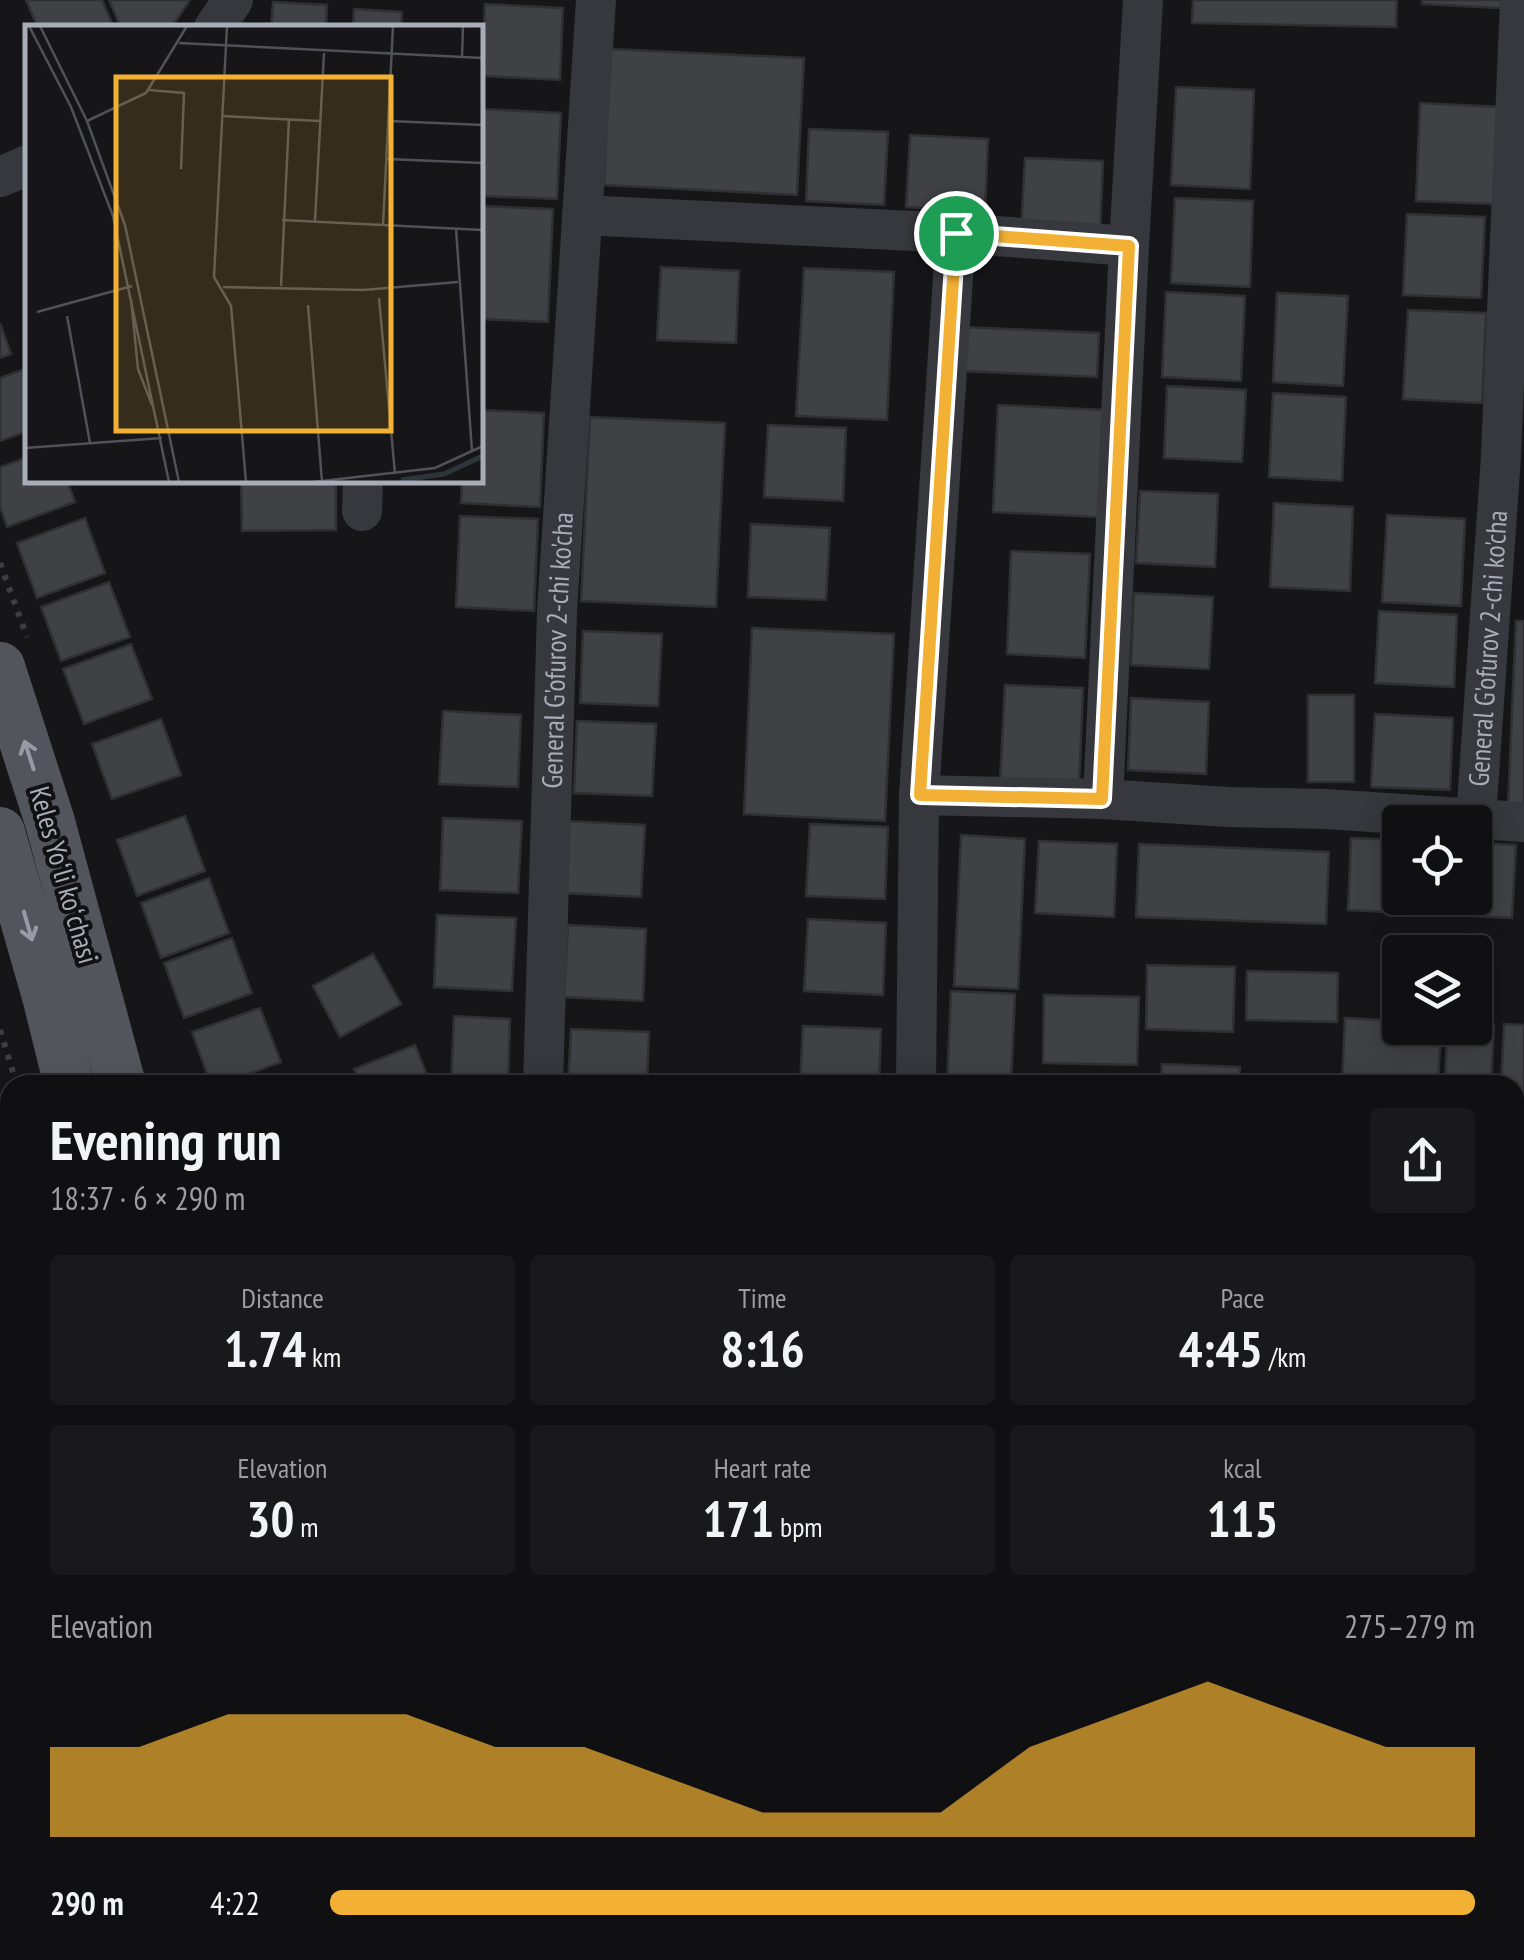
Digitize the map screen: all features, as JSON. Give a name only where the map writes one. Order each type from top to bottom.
[{"type":"main road","name":"Keles Yoʻli koʻchasi","points":[[16,657],[50,822],[118,1075]]},
{"type":"main road","name":"Keles Yoʻli koʻchasi","points":[[0,832],[67,1075]]},
{"type":"street","points":[[216,25],[233,0]]},
{"type":"street","name":"General G'ofurov 2-chi ko'cha","points":[[543,1075],[558,612],[596,0]]},
{"type":"street","points":[[1102,799],[1143,0]]},
{"type":"street","name":"General G'ofurov 2-chi ko'cha","points":[[1477,805],[1512,457],[1520,0]]},
{"type":"street","points":[[0,177],[25,165]]},
{"type":"street","points":[[582,215],[956,233],[1129,246]]},
{"type":"street","points":[[916,1075],[920,795],[956,233]]},
{"type":"street","name":"General G'ofurov 2-chi ko'cha","points":[[920,795],[1102,799],[1382,813]]},
{"type":"street","name":"General G'ofurov 2-chi ko'cha","points":[[1492,819],[1524,822]]},
{"type":"path","points":[[0,563],[16,657]]},
{"type":"path","points":[[0,1030],[14,1075]]},
{"type":"building","points":[[26,0],[102,0],[113,25],[37,25]]},
{"type":"building","points":[[109,0],[190,0],[173,25],[120,25]]},
{"type":"building","points":[[1193,0],[1397,0],[1396,27],[1192,23]]},
{"type":"building","points":[[1422,0],[1501,0],[1500,8],[1422,4]]},
{"type":"building","points":[[273,2],[327,5],[326,25],[271,25]]},
{"type":"building","points":[[485,4],[563,8],[560,80],[482,76]]},
{"type":"building","points":[[354,9],[402,12],[401,25],[353,25]]},
{"type":"building","points":[[610,49],[804,58],[797,195],[604,185]]},
{"type":"building","points":[[1176,87],[1254,90],[1250,189],[1171,185]]},
{"type":"building","points":[[1420,103],[1499,107],[1494,204],[1416,201]]},
{"type":"building","points":[[483,109],[561,113],[557,199],[482,196]]},
{"type":"building","points":[[809,129],[888,132],[884,205],[806,201]]},
{"type":"building","points":[[910,135],[988,139],[985,211],[906,207]]},
{"type":"building","points":[[1025,158],[1103,161],[1100,234],[1021,230]]},
{"type":"building","points":[[1175,198],[1253,201],[1250,287],[1171,283]]},
{"type":"building","points":[[482,206],[553,209],[548,322],[482,319]]},
{"type":"building","points":[[1407,214],[1485,217],[1481,298],[1403,295]]},
{"type":"building","points":[[661,267],[739,271],[736,343],[657,340]]},
{"type":"building","points":[[804,268],[894,272],[887,420],[796,416]]},
{"type":"building","points":[[1166,292],[1245,296],[1241,381],[1162,377]]},
{"type":"building","points":[[1277,293],[1348,296],[1343,386],[1273,382]]},
{"type":"building","points":[[1408,310],[1486,313],[1482,403],[1403,399]]},
{"type":"building","points":[[0,323],[11,354],[0,358]]},
{"type":"building","points":[[963,327],[1099,333],[1097,377],[961,371]]},
{"type":"building","points":[[22,370],[25,377],[25,432],[0,441],[0,378]]},
{"type":"building","points":[[1167,386],[1246,390],[1242,462],[1164,458]]},
{"type":"building","points":[[1273,393],[1346,397],[1342,481],[1269,477]]},
{"type":"building","points":[[998,405],[1103,410],[1098,517],[993,512]]},
{"type":"building","points":[[482,410],[544,413],[540,507],[461,503],[462,482],[482,482]]},
{"type":"building","points":[[590,417],[725,423],[716,607],[581,601]]},
{"type":"building","points":[[768,425],[846,428],[843,501],[764,497]]},
{"type":"building","points":[[25,458],[25,482],[68,482],[75,502],[7,527],[0,507],[0,467]]},
{"type":"building","points":[[241,482],[336,482],[336,530],[242,531]]},
{"type":"building","points":[[1140,491],[1218,494],[1215,567],[1136,563]]},
{"type":"building","points":[[1274,503],[1353,507],[1350,591],[1270,587]]},
{"type":"building","points":[[1387,515],[1465,519],[1461,606],[1382,602]]},
{"type":"building","points":[[460,516],[538,519],[534,611],[456,607]]},
{"type":"building","points":[[85,518],[105,573],[37,598],[17,543]]},
{"type":"building","points":[[751,524],[830,528],[826,600],[748,597]]},
{"type":"building","points":[[1011,551],[1090,554],[1085,658],[1007,654]]},
{"type":"building","points":[[109,582],[130,637],[61,661],[41,607]]},
{"type":"building","points":[[1134,593],[1213,597],[1209,669],[1131,665]]},
{"type":"building","points":[[1379,611],[1457,615],[1454,687],[1375,683]]},
{"type":"building","points":[[1516,621],[1524,621],[1524,806],[1508,806]]},
{"type":"building","points":[[752,628],[894,634],[885,821],[744,814]]},
{"type":"building","points":[[583,631],[662,634],[658,706],[580,703]]},
{"type":"building","points":[[131,644],[152,699],[84,724],[63,669]]},
{"type":"building","points":[[1005,685],[1083,688],[1079,785],[1000,782]]},
{"type":"building","points":[[1308,695],[1354,695],[1354,782],[1308,782]]},
{"type":"building","points":[[1131,698],[1209,702],[1206,774],[1128,770]]},
{"type":"building","points":[[443,711],[521,715],[518,787],[439,784]]},
{"type":"building","points":[[1375,714],[1453,718],[1450,790],[1371,787]]},
{"type":"building","points":[[161,719],[181,775],[112,799],[92,744]]},
{"type":"building","points":[[577,721],[656,724],[652,796],[574,793]]},
{"type":"building","points":[[185,816],[205,871],[137,896],[117,840]]},
{"type":"building","points":[[443,818],[522,821],[518,893],[440,890]]},
{"type":"building","points":[[566,821],[645,825],[641,897],[563,893]]},
{"type":"building","points":[[810,824],[888,827],[885,899],[806,896]]},
{"type":"building","points":[[961,835],[1025,839],[1018,989],[954,986]]},
{"type":"building","points":[[1351,838],[1382,839],[1382,912],[1348,910]]},
{"type":"building","points":[[1039,841],[1117,844],[1114,917],[1035,913]]},
{"type":"building","points":[[1139,844],[1329,852],[1326,924],[1136,917]]},
{"type":"building","points":[[1492,844],[1516,845],[1512,918],[1454,915],[1492,915]]},
{"type":"building","points":[[209,878],[229,933],[161,958],[141,903]]},
{"type":"building","points":[[437,915],[516,918],[512,991],[434,987]]},
{"type":"building","points":[[808,919],[886,923],[883,995],[804,991]]},
{"type":"building","points":[[568,925],[646,929],[643,1001],[564,997]]},
{"type":"building","points":[[232,938],[252,993],[184,1018],[164,963]]},
{"type":"building","points":[[373,954],[401,1004],[340,1037],[313,986]]},
{"type":"building","points":[[1147,965],[1235,967],[1233,1032],[1146,1029]]},
{"type":"building","points":[[1247,971],[1338,973],[1337,1022],[1246,1020]]},
{"type":"building","points":[[951,991],[1015,994],[1011,1075],[947,1075]]},
{"type":"building","points":[[1044,995],[1139,997],[1137,1065],[1043,1063]]},
{"type":"building","points":[[260,1008],[281,1062],[246,1075],[207,1075],[192,1032]]},
{"type":"building","points":[[454,1016],[510,1019],[508,1075],[451,1075]]},
{"type":"building","points":[[1345,1018],[1382,1020],[1382,1045],[1440,1045],[1439,1075],[1342,1075]]},
{"type":"building","points":[[1504,1024],[1524,1025],[1524,1075],[1501,1075]]},
{"type":"building","points":[[1494,1025],[1492,1075],[1445,1075],[1446,1045],[1492,1045]]},
{"type":"building","points":[[803,1026],[881,1029],[879,1075],[801,1075]]},
{"type":"building","points":[[571,1029],[649,1032],[647,1075],[569,1075]]},
{"type":"building","points":[[415,1045],[427,1075],[356,1075],[354,1069]]},
{"type":"building","points":[[1162,1064],[1240,1067],[1240,1075],[1161,1075]]},
{"type":"route","points":[[956,233],[1129,246],[1102,799],[920,795],[956,233]]}]
